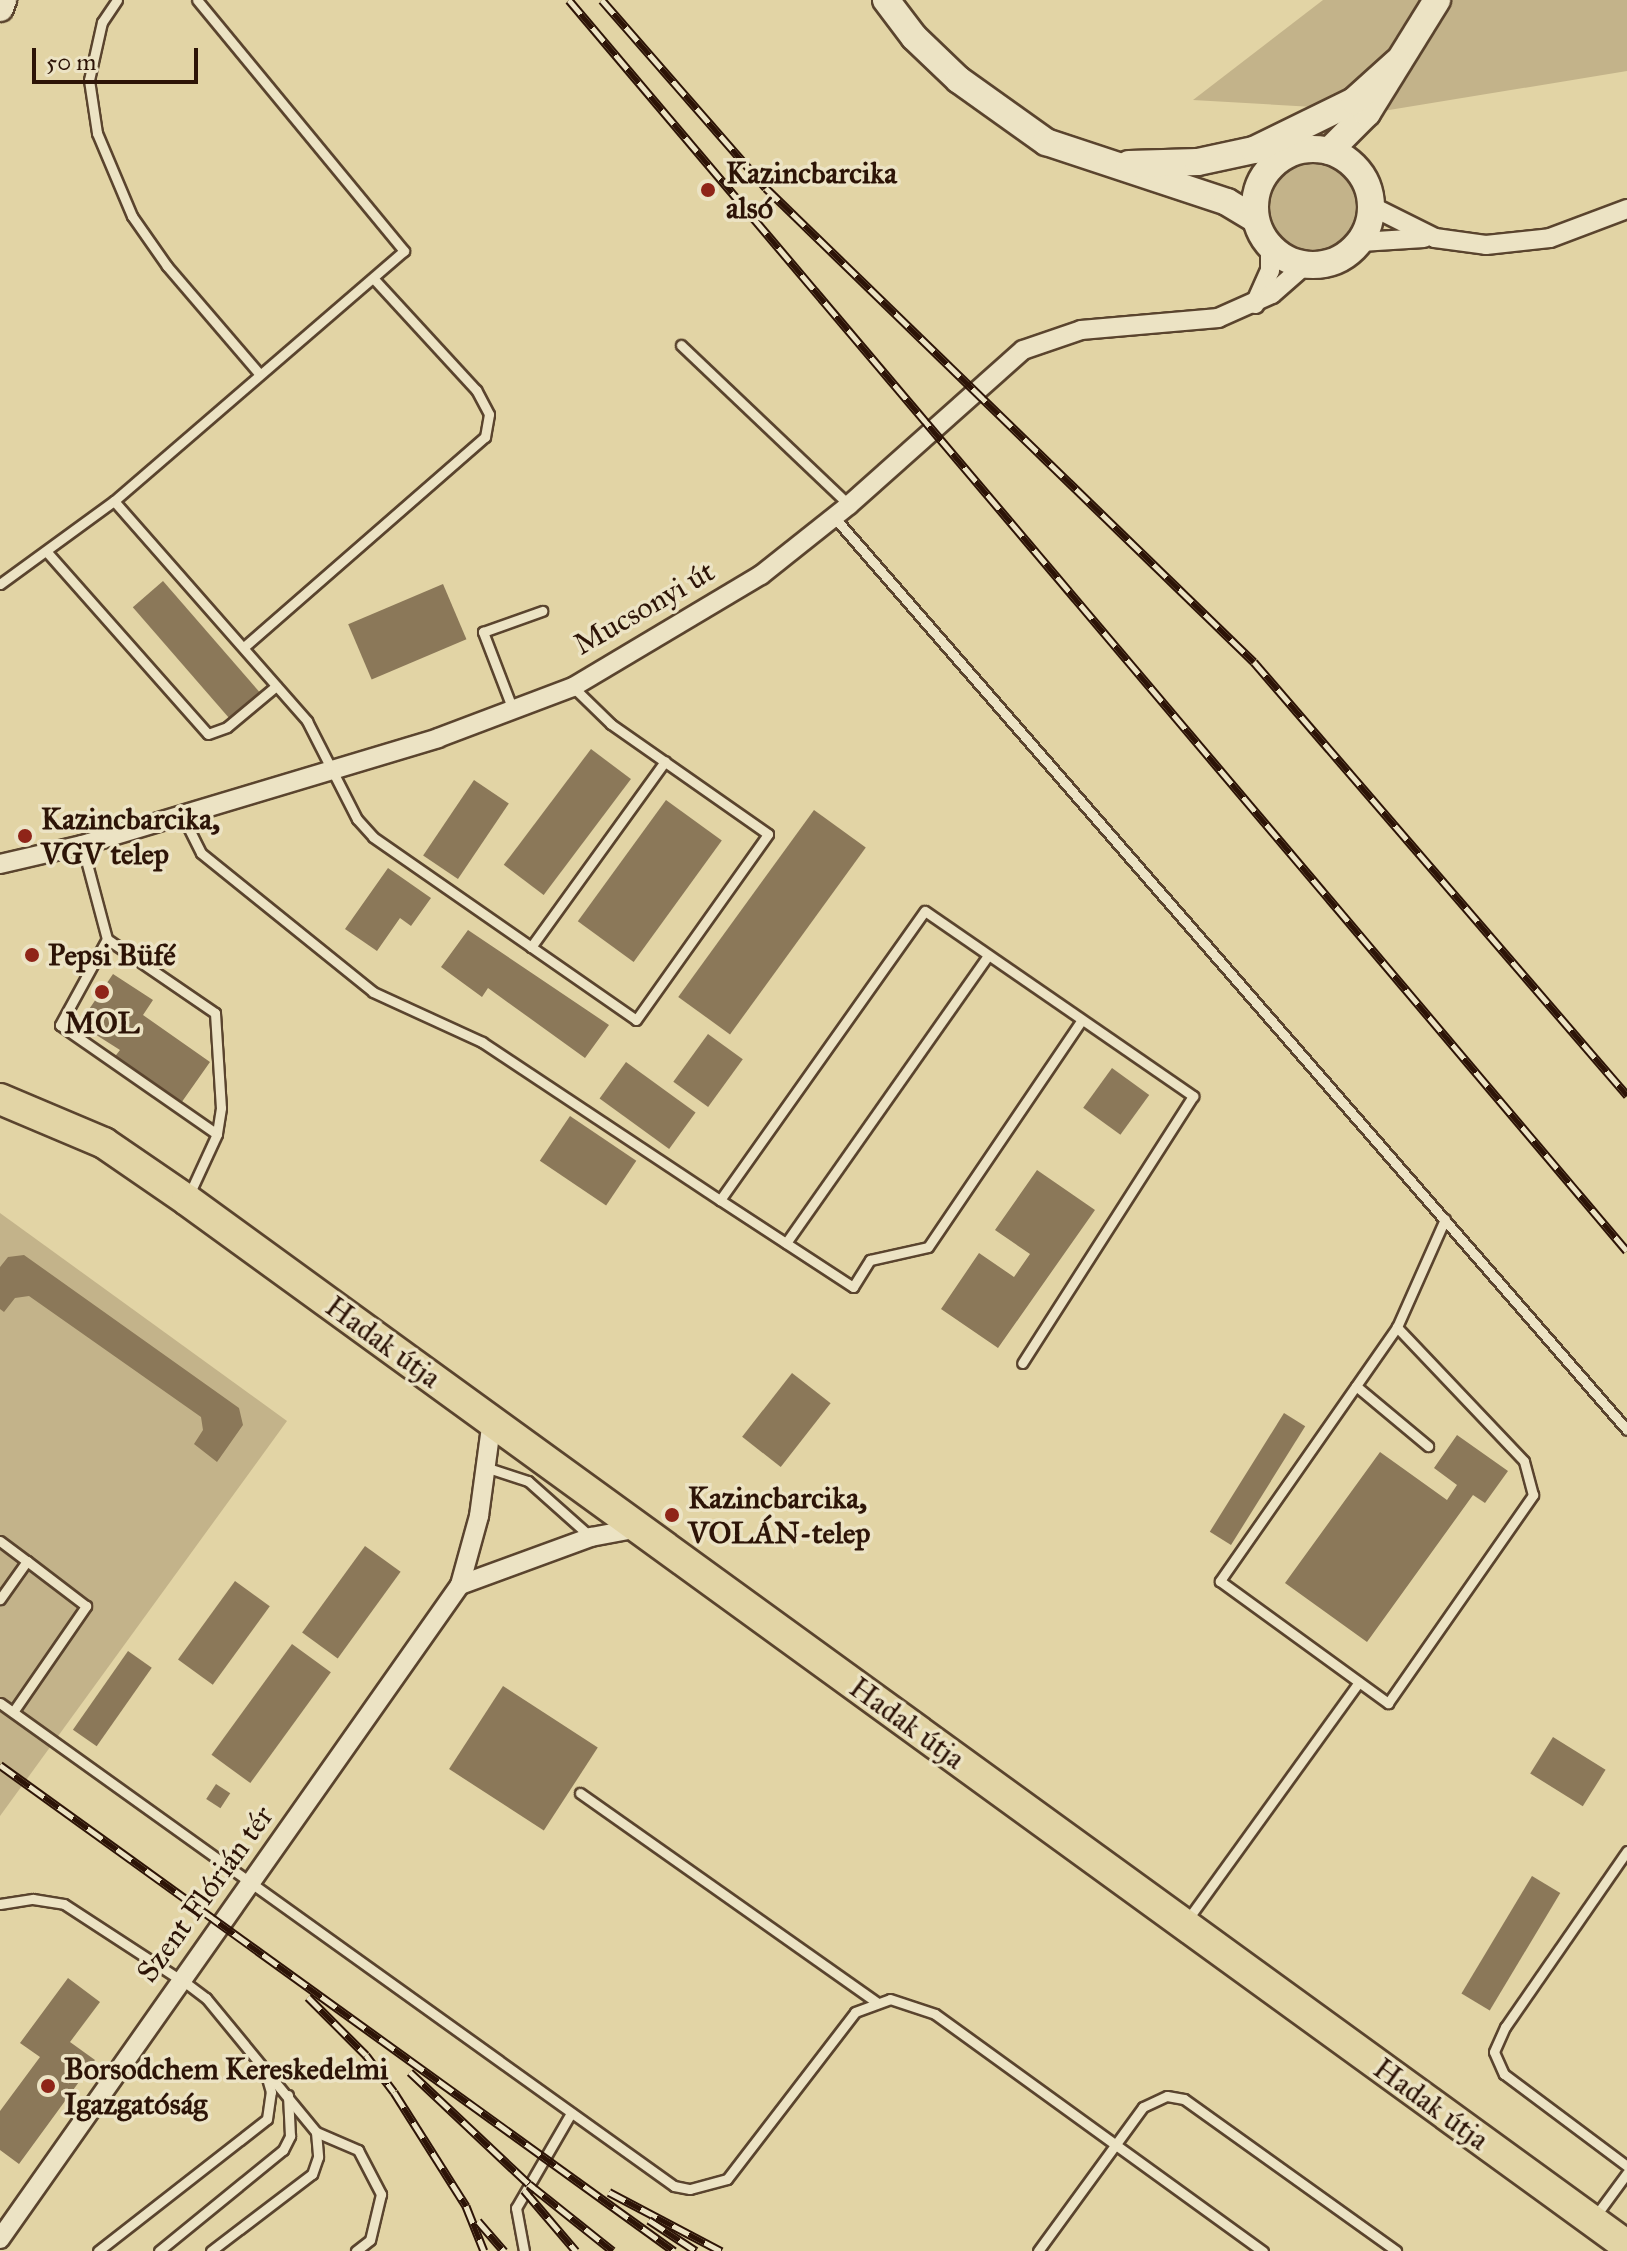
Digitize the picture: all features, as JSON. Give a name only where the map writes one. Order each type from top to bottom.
[{"type":"main road","points":[[0,8],[3,0]]},
{"type":"main road","points":[[886,0],[914,37],[959,80],[1046,142],[1202,193],[1255,219],[1270,248],[1288,261],[1305,265],[1331,263],[1361,242],[1373,207],[1354,165],[1329,151],[1299,151],[1262,177],[1233,192],[1202,193]]},
{"type":"main road","points":[[1329,151],[1367,113],[1437,0]]},
{"type":"main road","points":[[1097,161],[1173,164],[1254,150],[1354,101],[1397,62]]},
{"type":"main road","points":[[1354,165],[1367,113]]},
{"type":"main road","points":[[1255,219],[1262,177]]},
{"type":"main road","name":"Hadak útja","points":[[0,1099],[104,1143],[187,1200],[1627,2246]]},
{"type":"street","points":[[1373,207],[1435,238]]},
{"type":"street","points":[[1361,242],[1435,238],[1486,245],[1550,238],[1627,209]]},
{"type":"street","points":[[1255,304],[1270,271],[1270,248]]},
{"type":"street","name":"Mucsonyi út","points":[[0,864],[82,845],[332,770],[515,713],[573,687],[722,601],[849,505],[1023,350],[1081,330],[1218,318],[1255,304],[1305,265]]},
{"type":"street","name":"Szent Flórián tér","points":[[0,2239],[179,1979],[460,1585],[492,1420]]},
{"type":"street","points":[[460,1585],[591,1537],[639,1528]]},
{"type":"lane","points":[[117,0],[102,22],[89,80],[97,133],[132,216],[167,266],[258,372]]},
{"type":"lane","points":[[0,584],[114,501],[258,372],[374,279],[404,251],[197,0]]},
{"type":"lane","points":[[244,647],[485,437],[489,414],[476,390],[374,279]]},
{"type":"lane","points":[[681,345],[849,505]]},
{"type":"lane","points":[[114,501],[307,721],[357,819],[373,837],[636,1020],[768,834],[611,724],[573,687]]},
{"type":"lane","points":[[834,517],[1627,1430]]},
{"type":"lane","points":[[46,551],[208,734],[227,727],[276,686]]},
{"type":"lane","points":[[515,713],[483,632],[542,611]]},
{"type":"lane","points":[[531,947],[665,761]]},
{"type":"lane","points":[[182,815],[201,853],[373,992],[482,1042],[853,1287],[870,1260],[928,1247],[1081,1021]]},
{"type":"lane","points":[[82,845],[107,939],[215,1013],[222,1073],[217,1134],[187,1200]]},
{"type":"lane","points":[[720,1200],[925,911],[1193,1096],[1022,1363]]},
{"type":"lane","points":[[107,939],[60,1025],[217,1134]]},
{"type":"lane","points":[[786,1243],[988,956]]},
{"type":"lane","points":[[1397,1327],[1524,1461],[1533,1495],[1388,1703],[1220,1581],[1397,1327],[1445,1219]]},
{"type":"lane","points":[[1356,1386],[1428,1446]]},
{"type":"lane","points":[[485,1467],[528,1481],[591,1537]]},
{"type":"lane","points":[[0,1541],[86,1606],[13,1712]]},
{"type":"lane","points":[[0,1599],[27,1561]]},
{"type":"lane","points":[[1184,1925],[1359,1682]]},
{"type":"lane","points":[[0,1703],[674,2186],[703,2188],[727,2179],[746,2160],[855,2012],[876,2002],[911,2003],[935,2014],[1263,2251]]},
{"type":"lane","points":[[580,1793],[876,2002]]},
{"type":"lane","points":[[1627,1851],[1505,2027],[1494,2052],[1504,2074],[1627,2166]]},
{"type":"lane","points":[[0,1904],[33,1899],[64,1904],[206,1998],[287,2091],[316,2132],[318,2157],[312,2174],[211,2251]]},
{"type":"lane","points":[[98,2251],[267,2119],[271,2092],[263,2064]]},
{"type":"lane","points":[[159,2251],[283,2150],[290,2136],[287,2091]]},
{"type":"lane","points":[[1038,2251],[1115,2144],[1150,2102],[1167,2096],[1184,2099],[1396,2251]]},
{"type":"lane","points":[[524,2251],[516,2208],[571,2113]]},
{"type":"lane","points":[[316,2132],[358,2150],[381,2194],[370,2240],[356,2251]]},
{"type":"lane","points":[[1592,2221],[1627,2173]]},
{"type":"shaded area","points":[[1323,0],[1627,0],[1627,71],[1383,111],[1193,100]]},
{"type":"shaded area","points":[[1313,152],[1334,156],[1352,168],[1364,186],[1368,207],[1364,228],[1352,246],[1334,258],[1313,262],[1292,258],[1274,246],[1262,228],[1258,207],[1262,186],[1274,168],[1292,156]]},
{"type":"shaded area","points":[[0,1213],[287,1421],[0,1816]]},
{"type":"building","points":[[163,581],[260,693],[230,719],[133,607]]},
{"type":"building","points":[[443,584],[466,639],[372,679],[348,624]]},
{"type":"building","points":[[591,749],[631,779],[544,895],[504,865]]},
{"type":"building","points":[[474,780],[509,803],[458,879],[423,855]]},
{"type":"building","points":[[666,800],[722,841],[634,962],[578,921]]},
{"type":"building","points":[[814,810],[866,848],[730,1035],[678,997]]},
{"type":"building","points":[[388,868],[431,898],[411,926],[400,918],[377,951],[345,929]]},
{"type":"building","points":[[468,930],[609,1025],[585,1058],[488,988],[482,997],[441,967]]},
{"type":"building","points":[[113,974],[153,1000],[143,1015],[210,1062],[179,1106],[113,1059],[120,1050],[79,1024]]},
{"type":"building","points":[[708,1034],[743,1059],[708,1107],[673,1082]]},
{"type":"building","points":[[626,1062],[696,1113],[669,1149],[600,1098]]},
{"type":"building","points":[[1112,1068],[1149,1095],[1120,1135],[1083,1108]]},
{"type":"building","points":[[570,1116],[636,1161],[606,1206],[540,1161]]},
{"type":"building","points":[[1037,1170],[1095,1210],[998,1348],[941,1309],[979,1253],[1014,1277],[1030,1254],[995,1230]]},
{"type":"building","points":[[24,1255],[239,1408],[243,1425],[217,1462],[194,1444],[203,1430],[201,1417],[29,1296],[15,1298],[4,1312],[0,1309],[0,1267],[8,1257]]},
{"type":"building","points":[[792,1373],[831,1403],[781,1467],[742,1437]]},
{"type":"building","points":[[1284,1413],[1305,1426],[1231,1545],[1210,1532]]},
{"type":"building","points":[[1457,1435],[1508,1471],[1485,1503],[1473,1495],[1367,1642],[1285,1583],[1380,1452],[1447,1500],[1457,1485],[1434,1468]]},
{"type":"building","points":[[365,1546],[401,1572],[338,1658],[302,1633]]},
{"type":"building","points":[[235,1581],[270,1606],[213,1685],[178,1659]]},
{"type":"building","points":[[292,1644],[331,1672],[250,1783],[211,1755]]},
{"type":"building","points":[[128,1651],[152,1668],[97,1746],[73,1730]]},
{"type":"building","points":[[503,1686],[598,1748],[544,1831],[449,1769]]},
{"type":"building","points":[[1553,1737],[1606,1770],[1583,1806],[1530,1773]]},
{"type":"building","points":[[216,1784],[230,1793],[220,1808],[206,1799]]},
{"type":"building","points":[[1532,1876],[1560,1893],[1490,2010],[1461,1993]]},
{"type":"building","name":"Borsodchem Kereskedelmi Igazgatóság","points":[[68,1978],[100,2002],[70,2042],[95,2060],[19,2164],[0,2150],[0,2111],[40,2057],[20,2043]]},
{"type":"railway","points":[[569,0],[1627,1251]]},
{"type":"railway","points":[[602,0],[766,188],[1254,662],[1627,1095]]},
{"type":"railway","points":[[0,1765],[674,2251]]},
{"type":"railway","points":[[308,1997],[366,2055],[394,2092],[466,2206],[484,2251]]},
{"type":"railway","points":[[410,2072],[529,2184],[613,2251]]},
{"type":"railway","points":[[524,2190],[576,2251]]},
{"type":"railway","points":[[609,2192],[721,2251]]},
{"type":"railway","points":[[649,2220],[696,2251]]},
{"type":"railway","points":[[478,2221],[504,2251]]},
{"type":"place","name":"Kazincbarcika alsó","points":[[708,190]]},
{"type":"place","name":"Kazincbarcika, VGV telep","points":[[25,836]]},
{"type":"place","name":"Pepsi Büfé","points":[[32,955]]},
{"type":"place","name":"MOL","points":[[102,992]]},
{"type":"place","name":"Kazincbarcika, VOLÁN-telep","points":[[672,1515]]},
{"type":"place","name":"Borsodchem Kereskedelmi Igazgatóság","points":[[48,2086]]}]
